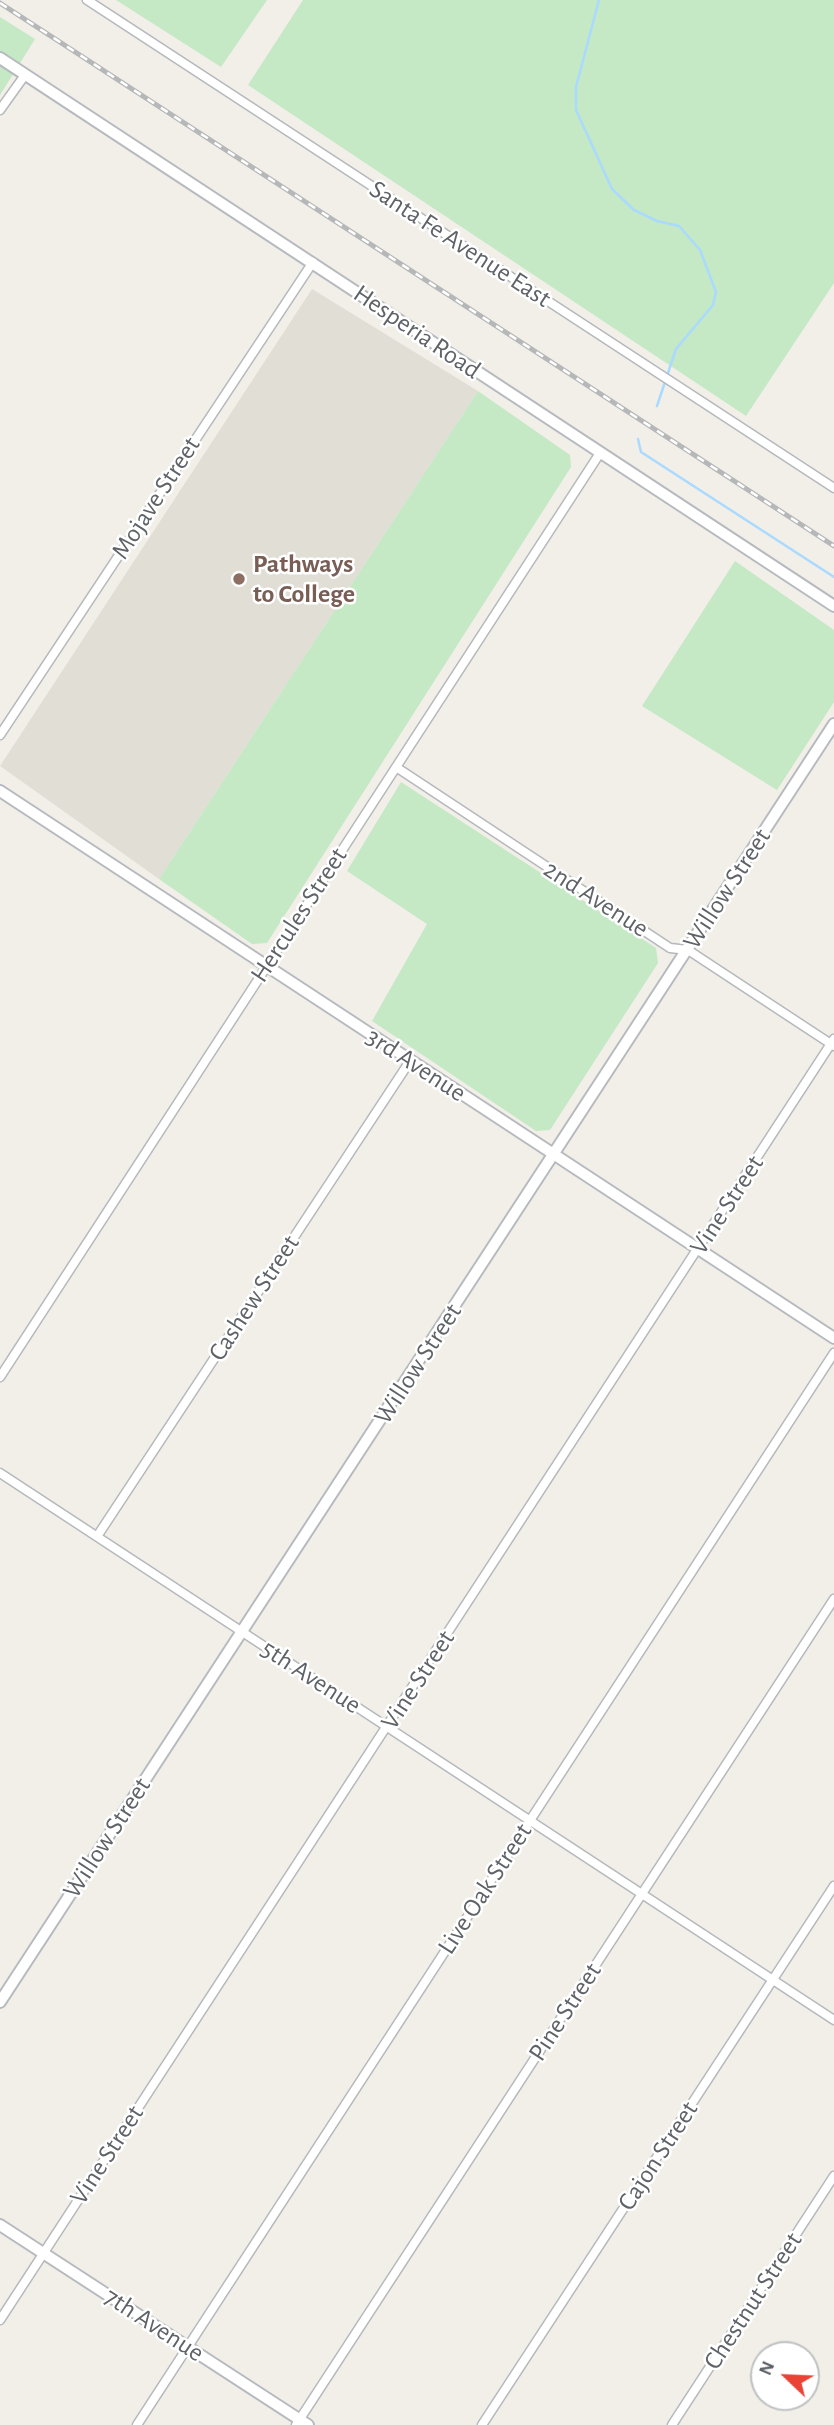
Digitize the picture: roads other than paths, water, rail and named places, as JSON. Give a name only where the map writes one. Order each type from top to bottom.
[{"type":"street","name":"Santa Fe Avenue East","points":[[87,0],[834,488]]},
{"type":"street","name":"Hesperia Road","points":[[0,58],[834,606]]},
{"type":"street","points":[[0,110],[25,75]]},
{"type":"street","name":"Mojave Street","points":[[0,734],[313,262]]},
{"type":"street","name":"Hercules Street","points":[[0,1377],[600,453]]},
{"type":"street","name":"Willow Street","points":[[0,2002],[834,724]]},
{"type":"street","name":"2nd Avenue","points":[[396,767],[670,948],[688,950],[833,1043]]},
{"type":"street","name":"3rd Avenue","points":[[0,791],[834,1338]]},
{"type":"street","name":"Vine Street","points":[[0,2320],[833,1043]]},
{"type":"street","name":"Cashew Street","points":[[98,1535],[410,1061]]},
{"type":"street","name":"Live Oak Street","points":[[137,2425],[834,1353]]},
{"type":"street","name":"5th Avenue","points":[[0,1473],[834,2020]]},
{"type":"street","name":"Pine Street","points":[[301,2423],[834,1599]]},
{"type":"street","name":"Cajon Street","points":[[482,2425],[834,1886]]},
{"type":"street","name":"Chestnut Street","points":[[672,2425],[834,2176]]},
{"type":"street","name":"7th Avenue","points":[[0,2225],[301,2423]]},
{"type":"waterway","points":[[599,0],[576,87],[576,110],[612,189],[634,210],[657,221],[679,226],[700,250],[716,292],[713,305],[676,349],[657,406]]},
{"type":"waterway","points":[[638,439],[641,452],[834,577]]},
{"type":"railway","points":[[0,3],[834,546]]},
{"type":"place","name":"Pathways to College","points":[[239,579]]}]
